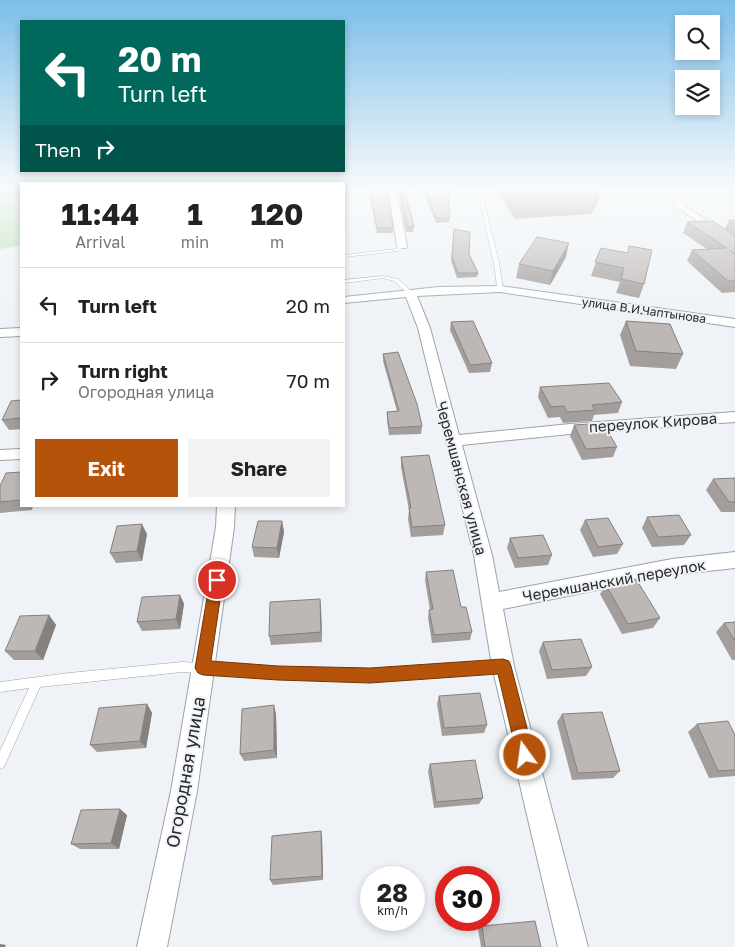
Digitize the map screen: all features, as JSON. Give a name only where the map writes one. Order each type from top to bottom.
[{"type":"street","points":[[400,232],[402,246]]},
{"type":"street","points":[[717,232],[735,245]]},
{"type":"street","name":"улица В.И.Чаптынова","points":[[345,300],[470,288],[554,296],[640,310],[735,322]]},
{"type":"street","name":"Черемшанская улица","points":[[410,293],[424,328],[483,555],[503,666],[574,947]]},
{"type":"street","points":[[0,333],[20,332]]},
{"type":"street","name":"переулок Кирова","points":[[452,441],[683,419],[735,417]]},
{"type":"street","points":[[0,455],[20,454]]},
{"type":"street","name":"Огородная улица","points":[[152,947],[184,791],[225,527],[226,507]]},
{"type":"street","name":"Черемшанский переулок","points":[[492,602],[672,567],[735,560]]},
{"type":"lane","points":[[490,232],[500,271],[500,290]]},
{"type":"lane","points":[[345,256],[398,250],[402,246]]},
{"type":"lane","points":[[345,282],[382,277],[396,280],[410,293]]},
{"type":"lane","points":[[0,688],[37,682],[172,668],[370,676],[503,666]]},
{"type":"lane","points":[[0,763],[37,682]]},
{"type":"green space","points":[[0,232],[20,232],[20,246],[0,249]]},
{"type":"building","points":[[454,232],[470,232],[469,254],[478,273],[458,273],[452,257]]},
{"type":"building","points":[[703,232],[729,232],[735,236],[735,281],[728,281],[692,250],[727,248]]},
{"type":"building","points":[[537,237],[569,243],[553,271],[519,264]]},
{"type":"building","points":[[629,246],[652,250],[644,284],[621,279],[624,268],[595,262],[601,248],[628,253]]},
{"type":"building","points":[[473,321],[492,363],[470,365],[451,322]]},
{"type":"building","points":[[626,321],[670,324],[683,354],[636,351]]},
{"type":"building","points":[[398,352],[417,404],[422,426],[389,428],[387,412],[399,411],[383,354]]},
{"type":"building","points":[[609,383],[622,402],[592,405],[595,410],[567,412],[564,406],[551,407],[540,387]]},
{"type":"building","points":[[20,400],[20,418],[2,420],[11,401]]},
{"type":"building","points":[[603,423],[617,447],[586,449],[574,425]]},
{"type":"building","points":[[429,455],[445,525],[412,527],[409,508],[411,508],[401,457]]},
{"type":"building","points":[[20,472],[20,500],[0,502],[0,486],[6,473]]},
{"type":"building","points":[[735,478],[735,502],[729,502],[713,479]]},
{"type":"building","points":[[679,515],[691,535],[658,537],[647,517]]},
{"type":"building","points":[[608,518],[623,544],[598,547],[585,520]]},
{"type":"building","points":[[258,521],[282,521],[277,548],[252,547]]},
{"type":"building","points":[[142,524],[137,551],[110,553],[117,526]]},
{"type":"building","points":[[543,535],[552,555],[518,558],[510,538]]},
{"type":"building","points":[[453,570],[461,607],[466,607],[472,632],[434,635],[429,610],[433,609],[426,572]]},
{"type":"building","points":[[636,579],[660,618],[628,624],[606,585]]},
{"type":"building","points":[[180,595],[176,619],[137,622],[142,597]]},
{"type":"building","points":[[320,599],[321,632],[269,636],[270,602]]},
{"type":"building","points":[[49,615],[35,651],[5,651],[20,616]]},
{"type":"building","points":[[735,622],[735,641],[724,623]]},
{"type":"building","points":[[581,639],[592,667],[552,670],[543,642]]},
{"type":"building","points":[[480,693],[487,725],[444,728],[439,696]]},
{"type":"building","points":[[147,704],[140,741],[90,745],[99,708]]},
{"type":"building","points":[[274,705],[274,750],[240,754],[242,709]]},
{"type":"building","points":[[602,712],[620,771],[578,773],[562,714]]},
{"type":"building","points":[[728,721],[735,735],[735,770],[718,771],[697,724]]},
{"type":"building","points":[[475,760],[483,798],[436,802],[430,764]]},
{"type":"building","points":[[120,809],[111,843],[71,844],[81,810]]},
{"type":"building","points":[[321,831],[322,876],[270,880],[272,836]]},
{"type":"building","points":[[535,921],[541,947],[485,947],[483,931],[500,931],[500,924]]},
{"type":"route","points":[[217,580],[203,668],[370,676],[503,666],[525,755]]}]
